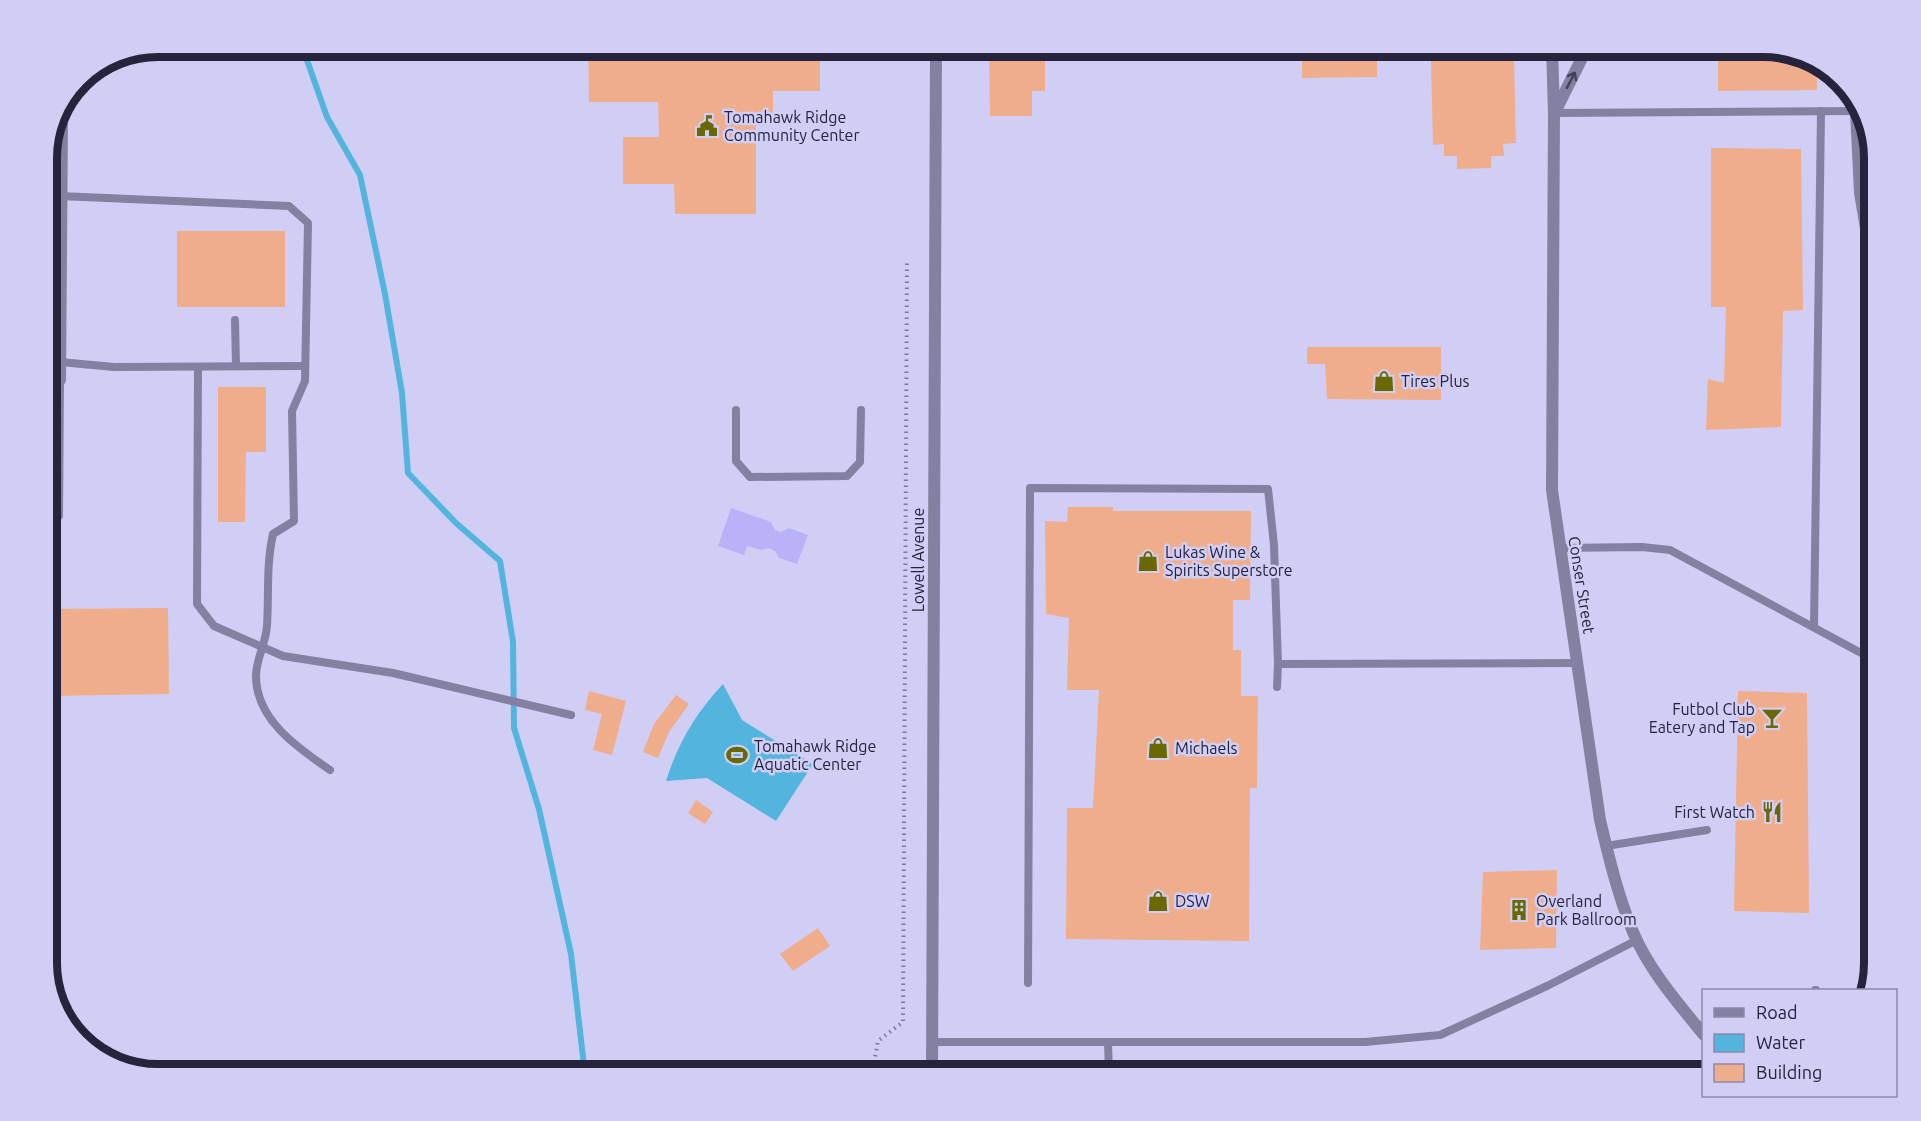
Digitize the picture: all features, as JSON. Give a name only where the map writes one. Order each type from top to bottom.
[{"type":"street","name":"Lowell Avenue","points":[[932,1064],[936,57]]},
{"type":"street","name":"Conser Street","points":[[1552,57],[1554,113],[1551,435],[1552,490],[1559,548],[1606,846],[1621,900],[1637,940],[1674,998],[1702,1033]]},
{"type":"street","name":"Conser Street","points":[[1554,113],[1582,57]]},
{"type":"street","points":[[60,380],[62,129]]},
{"type":"lane","points":[[1814,627],[1821,111]]},
{"type":"lane","points":[[1554,113],[1853,111]]},
{"type":"lane","points":[[1857,120],[1858,193],[1864,229]]},
{"type":"lane","points":[[60,196],[289,206],[308,223],[305,381],[292,411],[294,521],[273,534],[267,561],[267,629],[256,674],[257,690],[268,714],[286,739],[330,770]]},
{"type":"lane","points":[[235,320],[236,366]]},
{"type":"lane","points":[[60,362],[114,367],[305,366]]},
{"type":"lane","points":[[198,367],[197,604],[214,626],[283,656],[393,673],[571,714]]},
{"type":"lane","points":[[59,516],[60,380]]},
{"type":"lane","points":[[736,410],[736,460],[750,477],[847,476],[860,462],[861,410]]},
{"type":"lane","points":[[1028,983],[1030,488],[1268,489],[1274,555],[1277,687]]},
{"type":"lane","points":[[1559,548],[1642,547],[1670,550],[1864,654]]},
{"type":"lane","points":[[1278,664],[1577,663]]},
{"type":"lane","points":[[1606,846],[1707,830]]},
{"type":"lane","points":[[932,1042],[1365,1042],[1440,1035],[1637,940]]},
{"type":"lane","points":[[1108,1042],[1109,1064]]},
{"type":"path","points":[[874,1064],[878,1041],[903,1022],[907,261]]},
{"type":"shaded area","points":[[731,508],[771,522],[775,530],[781,532],[789,528],[808,535],[797,564],[779,558],[775,551],[769,548],[761,550],[747,546],[744,555],[718,546]]},
{"type":"water","name":"Tomahawk Ridge Aquatic Center","points":[[723,684],[742,720],[813,764],[776,821],[707,778],[666,781],[688,730]]},
{"type":"building","name":"Tomahawk Ridge Community Center","points":[[588,57],[820,57],[820,91],[773,91],[773,115],[756,115],[756,214],[675,214],[674,184],[623,184],[623,137],[659,137],[658,102],[589,102]]},
{"type":"building","points":[[989,57],[1045,57],[1045,91],[1032,91],[1032,116],[990,116]]},
{"type":"building","points":[[1302,57],[1377,57],[1377,77],[1302,78]]},
{"type":"building","points":[[1447,57],[1514,58],[1516,143],[1503,144],[1504,156],[1491,156],[1491,168],[1457,169],[1457,156],[1444,156],[1444,144],[1433,145],[1431,60],[1447,59]]},
{"type":"building","points":[[1718,57],[1776,58],[1789,60],[1817,72],[1817,90],[1718,91]]},
{"type":"building","points":[[1711,148],[1801,149],[1803,310],[1783,311],[1781,427],[1706,430],[1708,379],[1724,383],[1726,307],[1711,307]]},
{"type":"building","points":[[177,231],[285,231],[285,307],[177,307]]},
{"type":"building","name":"Tires Plus","points":[[1307,347],[1441,347],[1441,400],[1327,399],[1325,364],[1307,364]]},
{"type":"building","points":[[218,387],[266,387],[266,452],[246,452],[245,522],[218,522]]},
{"type":"building","points":[[1068,507],[1113,507],[1113,511],[1251,511],[1250,600],[1233,600],[1233,650],[1241,650],[1241,696],[1258,696],[1257,788],[1250,788],[1249,941],[1066,939],[1067,808],[1093,808],[1099,690],[1067,690],[1069,618],[1046,614],[1045,521],[1067,522]]},
{"type":"building","points":[[168,608],[169,694],[57,696],[57,609]]},
{"type":"building","points":[[589,691],[626,701],[612,755],[593,750],[602,714],[585,710]]},
{"type":"building","points":[[1738,691],[1807,693],[1809,913],[1734,911]]},
{"type":"building","points":[[676,695],[689,704],[669,732],[658,758],[643,752],[654,724]]},
{"type":"building","points":[[696,800],[713,812],[705,824],[688,813]]},
{"type":"building","name":"Overland Park Ballroom","points":[[1557,870],[1556,948],[1480,950],[1483,872]]},
{"type":"building","points":[[818,928],[830,946],[793,971],[780,954]]},
{"type":"waterway","points":[[306,57],[327,117],[360,175],[385,294],[402,393],[408,473],[456,523],[500,561],[513,642],[514,728],[539,809],[571,954],[584,1064]]},
{"type":"place","name":"Tomahawk Ridge Community Center","points":[[707,126]]},
{"type":"place","name":"Tires Plus","points":[[1384,381]]},
{"type":"place","name":"Lukas Wine & Spirits Superstore","points":[[1148,561]]},
{"type":"place","name":"Futbol Club Eatery and Tap","points":[[1772,718]]},
{"type":"place","name":"Michaels","points":[[1158,748]]},
{"type":"place","name":"Tomahawk Ridge Aquatic Center","points":[[737,755]]},
{"type":"place","name":"First Watch","points":[[1772,812]]},
{"type":"place","name":"DSW","points":[[1158,901]]},
{"type":"place","name":"Overland Park Ballroom","points":[[1519,910]]}]
